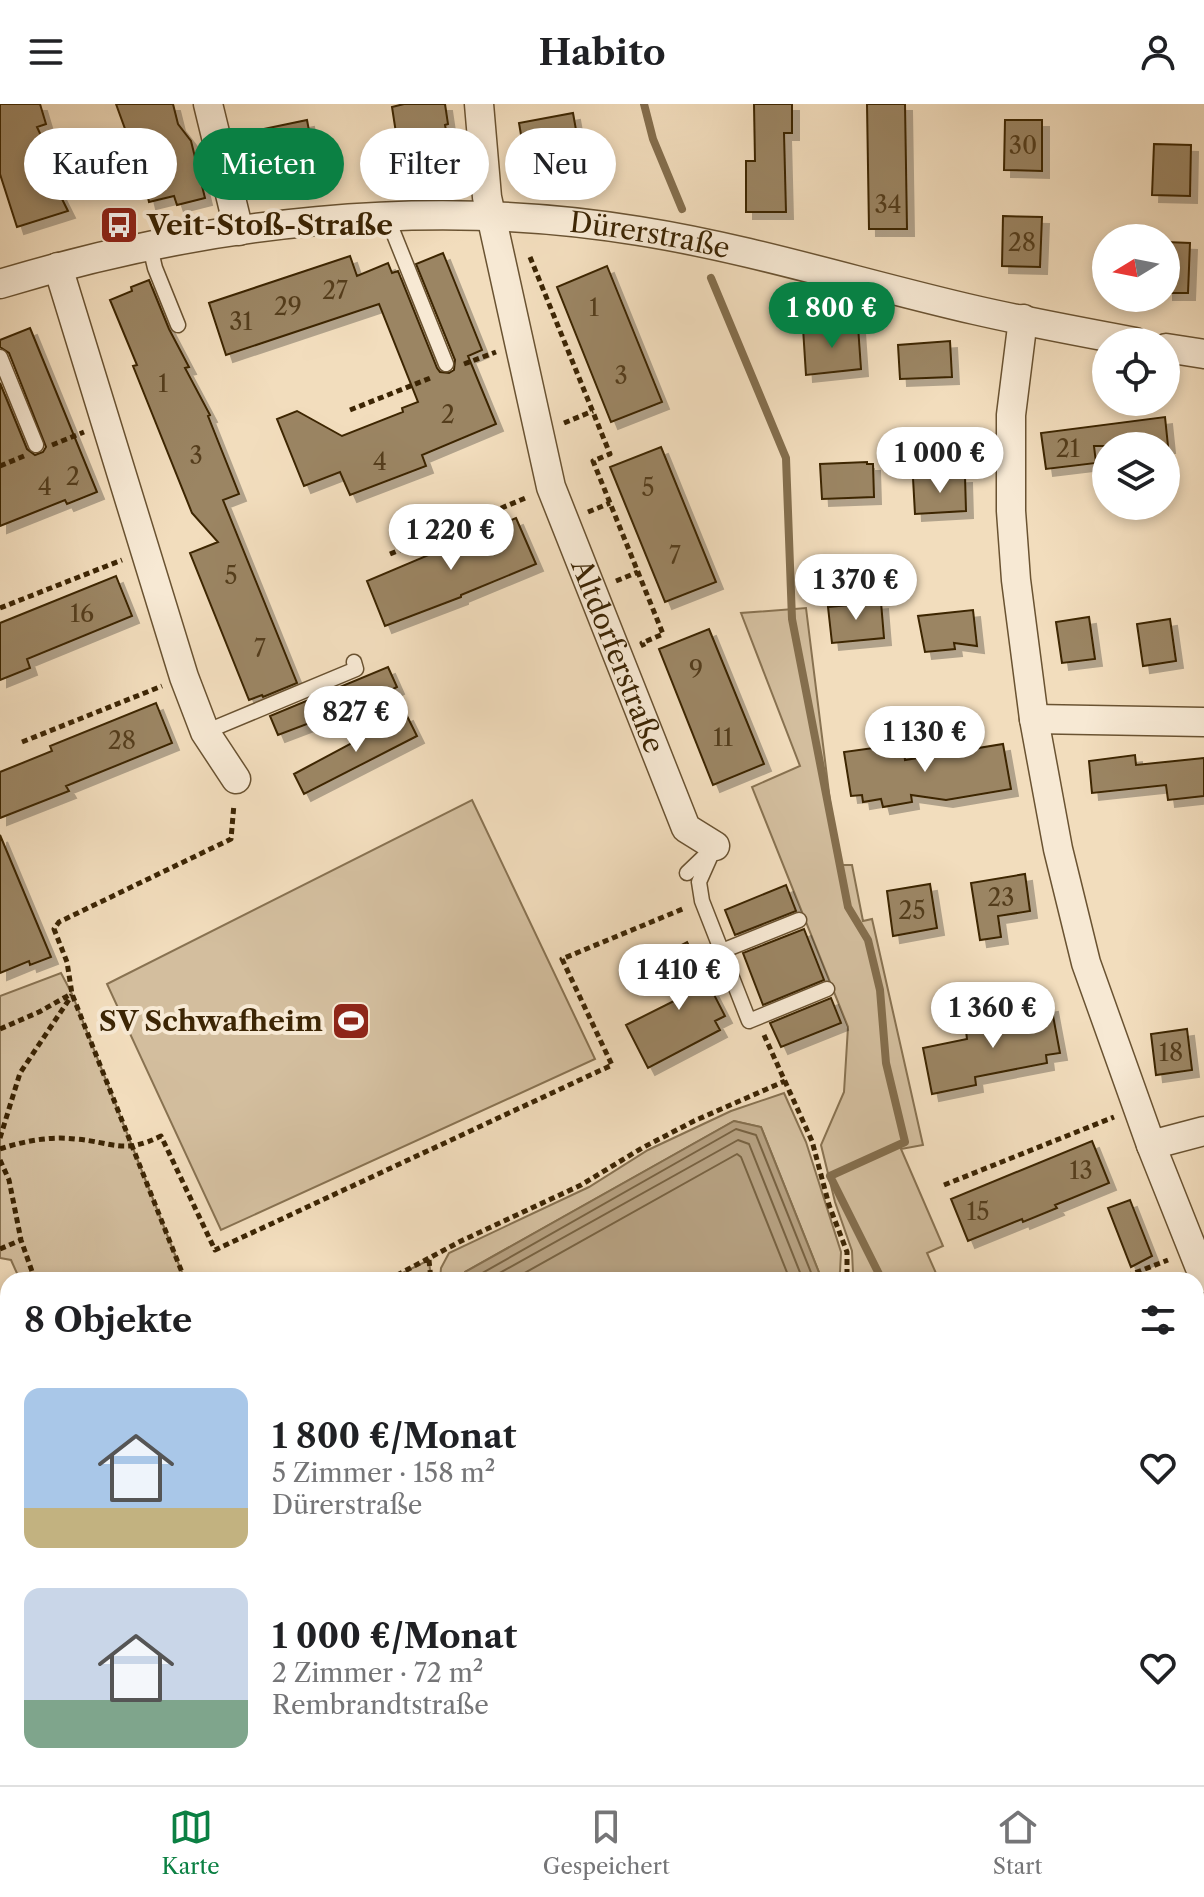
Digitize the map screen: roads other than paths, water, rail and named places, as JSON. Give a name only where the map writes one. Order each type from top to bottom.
[{"type":"street","points":[[208,104],[239,231]]},
{"type":"street","points":[[479,104],[491,217]]},
{"type":"street","name":"Dürerstraße","points":[[0,284],[58,267],[239,231],[387,217],[491,217],[580,222],[740,249],[977,311],[1092,333]]},
{"type":"street","name":"Altdorferstraße","points":[[491,217],[551,487],[610,659],[686,828],[715,846]]},
{"type":"street","points":[[58,267],[184,677],[205,732],[236,779]]},
{"type":"street","points":[[1023,319],[1011,415],[1011,511],[1016,580],[1034,719],[1073,917],[1086,963],[1151,1145],[1202,1272]]},
{"type":"street","points":[[1180,350],[1204,354]]},
{"type":"street","points":[[1034,719],[1204,722]]},
{"type":"street","points":[[1151,1145],[1204,1131]]},
{"type":"lane","points":[[387,217],[446,364]]},
{"type":"lane","points":[[150,247],[178,325]]},
{"type":"lane","points":[[0,357],[36,445]]},
{"type":"lane","points":[[205,732],[356,669],[354,662]]},
{"type":"lane","points":[[687,873],[715,846]]},
{"type":"lane","points":[[715,846],[699,882],[702,901],[749,1021],[827,989]]},
{"type":"lane","points":[[722,951],[799,920]]},
{"type":"water","points":[[734,1121],[761,1127],[819,1272],[465,1272]]},
{"type":"waterway","points":[[644,104],[653,139],[682,209]]},
{"type":"waterway","points":[[711,278],[786,458],[792,619],[848,907],[868,940],[880,990],[886,1063],[905,1142],[830,1176],[878,1272]]},
{"type":"place","name":"Veit-Stoß-Straße","points":[[119,225]]},
{"type":"place","name":"SV Schwafheim","points":[[351,1021]]}]
